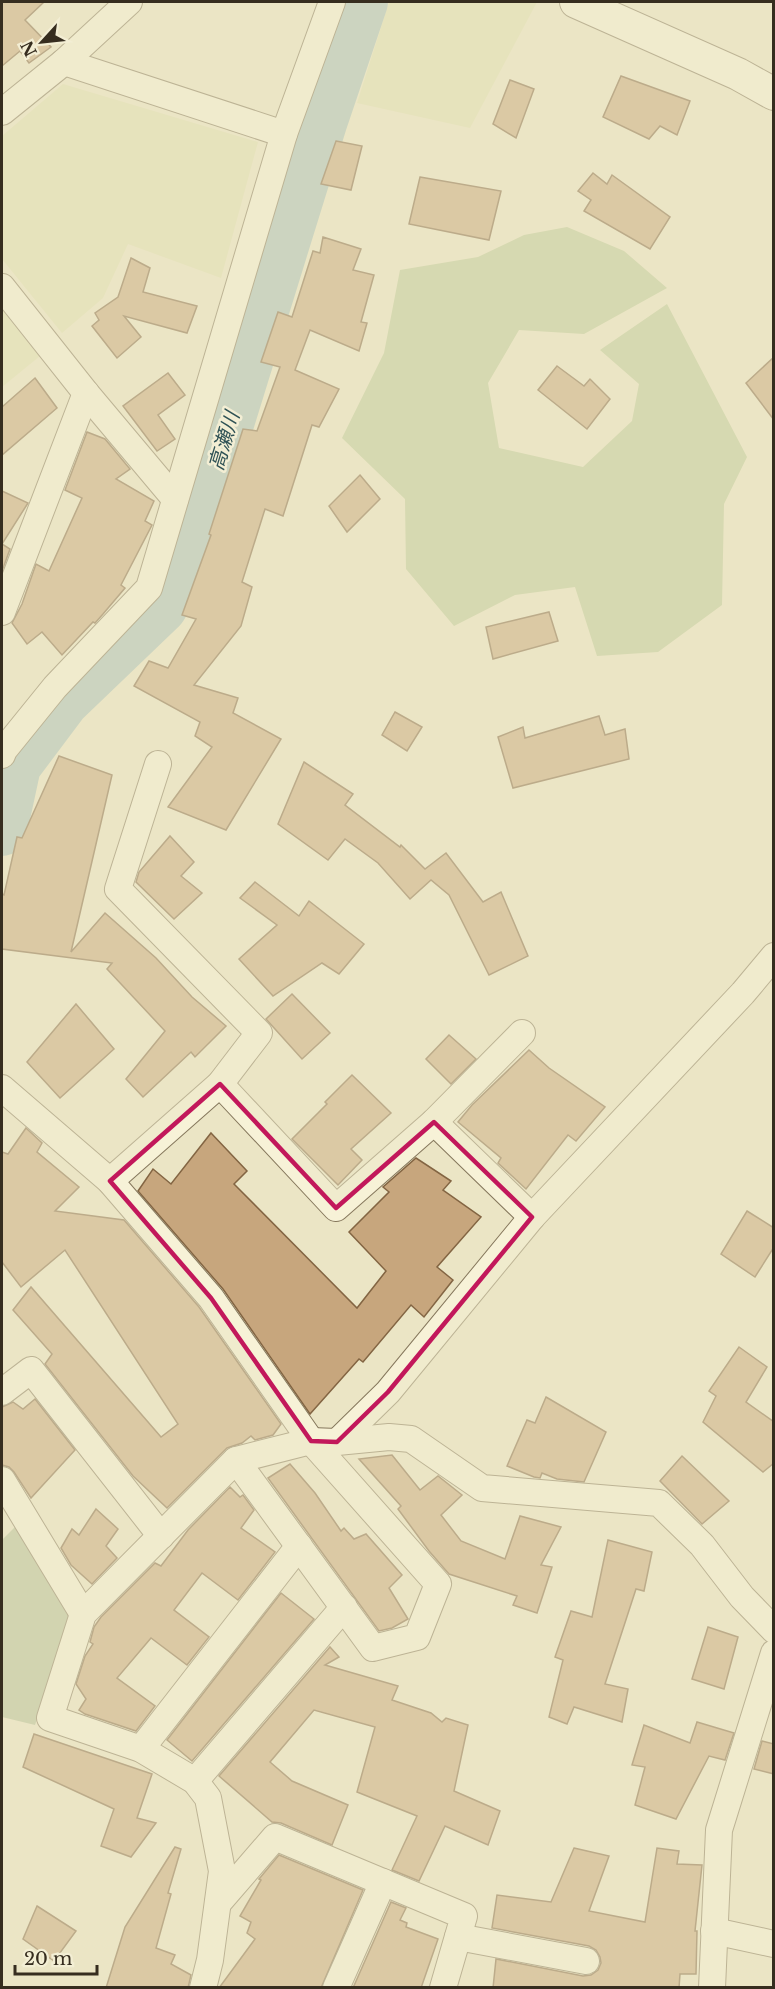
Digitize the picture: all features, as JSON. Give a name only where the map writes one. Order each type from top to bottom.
[{"type":"street","points":[[2,112],[64,62],[129,2]]},
{"type":"street","points":[[2,755],[55,687],[148,588],[284,134],[332,2]]},
{"type":"street","points":[[576,2],[738,74],[774,94]]},
{"type":"street","points":[[64,62],[284,134]]},
{"type":"street","points":[[2,287],[86,393],[175,499]]},
{"type":"street","points":[[2,612],[86,393]]},
{"type":"street","points":[[110,1180],[220,1084],[259,1033],[118,889],[158,764]]},
{"type":"street","points":[[337,1442],[388,1392],[532,1217],[743,993],[774,956]]},
{"type":"street","points":[[220,1084],[336,1208],[434,1122],[522,1033]]},
{"type":"street","points":[[2,1088],[110,1180],[211,1298],[311,1441],[438,1584],[417,1637],[373,1648],[236,1460]]},
{"type":"street","points":[[434,1122],[532,1217]]},
{"type":"street","points":[[2,1392],[31,1370],[161,1536]]},
{"type":"street","points":[[204,1988],[222,1871],[208,1798],[195,1780],[141,1749],[50,1718],[83,1614],[236,1460],[311,1441],[337,1442],[389,1437],[411,1439],[482,1488],[660,1503],[702,1545],[742,1596],[774,1630]]},
{"type":"street","points":[[2,1480],[83,1614]]},
{"type":"street","points":[[141,1749],[299,1546]]},
{"type":"street","points":[[195,1780],[344,1607]]},
{"type":"street","points":[[712,1988],[719,1830],[774,1653]]},
{"type":"street","points":[[218,1904],[275,1837],[464,1916],[443,1988]]},
{"type":"street","points":[[336,1988],[384,1882]]},
{"type":"street","points":[[714,1930],[774,1944]]},
{"type":"street","points":[[458,1936],[586,1961]]},
{"type":"highlighted area","points":[[220,1084],[336,1208],[434,1122],[532,1217],[388,1392],[337,1442],[311,1441],[211,1298],[110,1181]]},
{"type":"shaded area","points":[[389,2],[537,2],[470,128],[357,103]]},
{"type":"shaded area","points":[[63,84],[258,142],[221,278],[128,244],[103,298],[62,333],[2,259],[2,136]]},
{"type":"shaded area","points":[[2,308],[40,356],[2,387]]},
{"type":"green space","points":[[567,227],[624,251],[667,288],[584,334],[519,330],[488,383],[499,448],[583,467],[632,421],[639,384],[600,350],[667,304],[747,457],[724,504],[722,605],[658,652],[597,656],[575,587],[515,595],[454,626],[406,569],[405,499],[342,438],[384,353],[400,270],[478,257],[524,235]]},
{"type":"green space","points":[[17,1525],[71,1618],[35,1725],[2,1717],[2,1540]]},
{"type":"building","points":[[2,2],[44,2],[25,20],[51,47],[29,63],[20,51],[2,66]]},
{"type":"building","points":[[621,76],[690,101],[677,135],[660,126],[649,139],[603,117]]},
{"type":"building","points":[[510,80],[534,89],[516,138],[493,124]]},
{"type":"building","points":[[336,141],[362,146],[351,190],[321,184]]},
{"type":"building","points":[[593,173],[607,184],[612,175],[670,217],[650,249],[584,211],[591,200],[578,191]]},
{"type":"building","points":[[420,177],[501,191],[489,240],[409,224]]},
{"type":"building","points":[[323,237],[361,249],[353,270],[374,275],[361,322],[367,323],[359,351],[310,330],[295,370],[339,389],[319,427],[312,425],[283,516],[265,509],[242,582],[252,587],[241,626],[194,685],[238,698],[233,713],[281,739],[226,830],[168,807],[212,747],[195,736],[200,722],[134,686],[149,661],[168,668],[196,619],[182,615],[211,535],[209,534],[243,429],[257,431],[280,367],[261,362],[278,312],[292,317],[313,251],[320,253]]},
{"type":"building","points":[[131,258],[150,268],[143,292],[197,306],[187,333],[124,316],[141,337],[117,358],[92,326],[99,320],[95,313],[118,297]]},
{"type":"building","points":[[774,357],[774,420],[746,383]]},
{"type":"building","points":[[557,366],[584,386],[590,379],[610,399],[587,429],[538,390]]},
{"type":"building","points":[[168,373],[185,395],[158,415],[175,439],[157,451],[123,406]]},
{"type":"building","points":[[35,378],[57,408],[2,455],[2,407]]},
{"type":"building","points":[[87,432],[105,439],[130,469],[116,479],[154,501],[145,521],[152,525],[121,585],[125,588],[95,623],[93,622],[62,655],[42,632],[27,644],[12,623],[22,604],[36,564],[49,571],[82,498],[65,490]]},
{"type":"building","points":[[360,475],[380,499],[347,532],[329,506]]},
{"type":"building","points":[[2,491],[28,503],[2,544]]},
{"type":"building","points":[[2,544],[10,549],[2,571]]},
{"type":"building","points":[[549,612],[558,641],[493,659],[486,627]]},
{"type":"building","points":[[395,712],[422,727],[407,751],[382,735]]},
{"type":"building","points":[[599,716],[605,735],[625,729],[629,759],[513,788],[498,737],[523,727],[525,738]]},
{"type":"building","points":[[59,756],[112,775],[71,952],[105,913],[156,958],[192,997],[226,1026],[195,1057],[191,1052],[143,1097],[126,1079],[165,1031],[107,969],[112,963],[2,949],[2,894],[4,895],[17,837],[22,838]]},
{"type":"building","points":[[304,762],[353,794],[345,805],[400,847],[401,845],[425,869],[446,853],[483,902],[501,892],[528,956],[489,975],[449,895],[431,880],[410,899],[378,863],[345,839],[328,860],[278,824]]},
{"type":"building","points":[[170,836],[194,862],[181,876],[202,893],[174,919],[136,882],[139,872]]},
{"type":"building","points":[[255,882],[299,916],[309,901],[364,944],[339,974],[322,963],[273,996],[239,959],[277,925],[240,898]]},
{"type":"building","points":[[292,994],[330,1033],[302,1059],[266,1019]]},
{"type":"building","points":[[76,1004],[114,1049],[60,1098],[27,1062]]},
{"type":"building","points":[[449,1035],[476,1059],[451,1084],[426,1059]]},
{"type":"building","points":[[529,1050],[549,1068],[605,1107],[576,1141],[568,1135],[526,1189],[498,1163],[501,1158],[458,1122],[472,1105]]},
{"type":"building","points":[[352,1075],[391,1113],[351,1149],[362,1160],[338,1185],[292,1139]]},
{"type":"building","points":[[26,1128],[42,1143],[37,1152],[79,1187],[55,1211],[124,1220],[199,1307],[281,1424],[273,1435],[255,1440],[251,1436],[242,1443],[227,1448],[167,1508],[133,1476],[45,1364],[52,1354],[13,1310],[31,1287],[161,1437],[178,1424],[65,1250],[21,1287],[2,1262],[2,1152],[8,1154]]},
{"type":"building","points":[[211,1133],[247,1171],[234,1184],[357,1308],[386,1271],[349,1232],[389,1192],[383,1187],[416,1158],[451,1181],[443,1190],[481,1217],[437,1267],[453,1280],[424,1317],[411,1305],[363,1362],[359,1359],[310,1414],[223,1289],[138,1191],[153,1169],[171,1184]]},
{"type":"building","points":[[747,1211],[774,1228],[774,1247],[755,1277],[721,1254]]},
{"type":"building","points":[[739,1347],[767,1367],[746,1402],[774,1422],[774,1463],[763,1472],[703,1422],[716,1396],[709,1391]]},
{"type":"building","points":[[546,1397],[606,1432],[584,1482],[557,1479],[542,1473],[540,1478],[534,1477],[507,1466],[527,1420],[535,1423]]},
{"type":"building","points":[[35,1399],[75,1450],[31,1498],[14,1472],[2,1465],[2,1407],[13,1402],[23,1409]]},
{"type":"building","points":[[392,1455],[420,1490],[438,1476],[462,1495],[441,1515],[461,1541],[505,1559],[520,1516],[561,1527],[541,1565],[552,1567],[537,1613],[513,1605],[517,1596],[449,1574],[398,1509],[401,1506],[359,1459]]},
{"type":"building","points":[[682,1456],[729,1501],[702,1524],[660,1481]]},
{"type":"building","points":[[290,1464],[315,1493],[341,1531],[344,1528],[354,1539],[366,1534],[402,1575],[389,1588],[408,1619],[392,1628],[379,1631],[268,1478]]},
{"type":"building","points":[[230,1487],[240,1497],[243,1495],[254,1510],[241,1528],[275,1552],[238,1600],[202,1573],[174,1610],[209,1637],[187,1665],[151,1638],[117,1678],[155,1706],[136,1731],[85,1714],[79,1710],[86,1699],[76,1684],[85,1656],[93,1644],[90,1642],[94,1627],[101,1617],[155,1563],[161,1566],[188,1530]]},
{"type":"building","points":[[96,1509],[118,1529],[106,1546],[117,1558],[92,1584],[71,1565],[61,1548],[72,1529],[79,1535]]},
{"type":"building","points":[[608,1540],[652,1552],[644,1591],[636,1589],[605,1684],[628,1689],[622,1722],[574,1707],[567,1724],[549,1717],[563,1660],[555,1657],[571,1611],[592,1617]]},
{"type":"building","points":[[281,1593],[314,1619],[192,1761],[167,1740]]},
{"type":"building","points":[[708,1627],[738,1637],[724,1689],[692,1679]]},
{"type":"building","points":[[330,1647],[339,1657],[325,1665],[398,1686],[392,1700],[431,1713],[442,1722],[446,1718],[468,1725],[454,1791],[500,1811],[488,1845],[445,1826],[419,1881],[392,1870],[417,1816],[357,1792],[375,1727],[314,1710],[270,1762],[292,1781],[348,1805],[332,1845],[281,1823],[272,1822],[219,1776]]},
{"type":"building","points":[[697,1722],[734,1733],[725,1760],[709,1756],[676,1819],[635,1805],[645,1767],[632,1765],[644,1725],[690,1743]]},
{"type":"building","points":[[34,1734],[152,1774],[137,1818],[156,1823],[131,1857],[101,1846],[114,1809],[23,1767]]},
{"type":"building","points":[[762,1741],[774,1744],[774,1774],[754,1769]]},
{"type":"building","points":[[175,1847],[181,1849],[168,1893],[171,1894],[156,1948],[175,1955],[171,1964],[191,1975],[188,1988],[106,1988],[125,1927]]},
{"type":"building","points":[[574,1848],[609,1856],[589,1911],[645,1922],[657,1848],[679,1851],[677,1864],[702,1865],[695,1931],[697,1931],[696,1974],[680,1974],[679,1988],[493,1988],[496,1959],[583,1976],[591,1975],[598,1970],[601,1963],[600,1957],[596,1950],[589,1946],[492,1928],[497,1895],[551,1902]]},
{"type":"building","points":[[279,1855],[363,1890],[321,1988],[219,1988],[255,1939],[247,1933],[251,1922],[240,1916],[261,1880],[259,1879]]},
{"type":"building","points":[[391,1902],[406,1908],[400,1920],[407,1923],[406,1927],[438,1939],[421,1988],[353,1988]]},
{"type":"building","points":[[37,1906],[76,1931],[54,1961],[23,1939]]},
{"type":"waterway","name":"高瀬川","points":[[2,831],[16,766],[64,702],[162,608],[183,572],[322,123],[363,2]]}]
